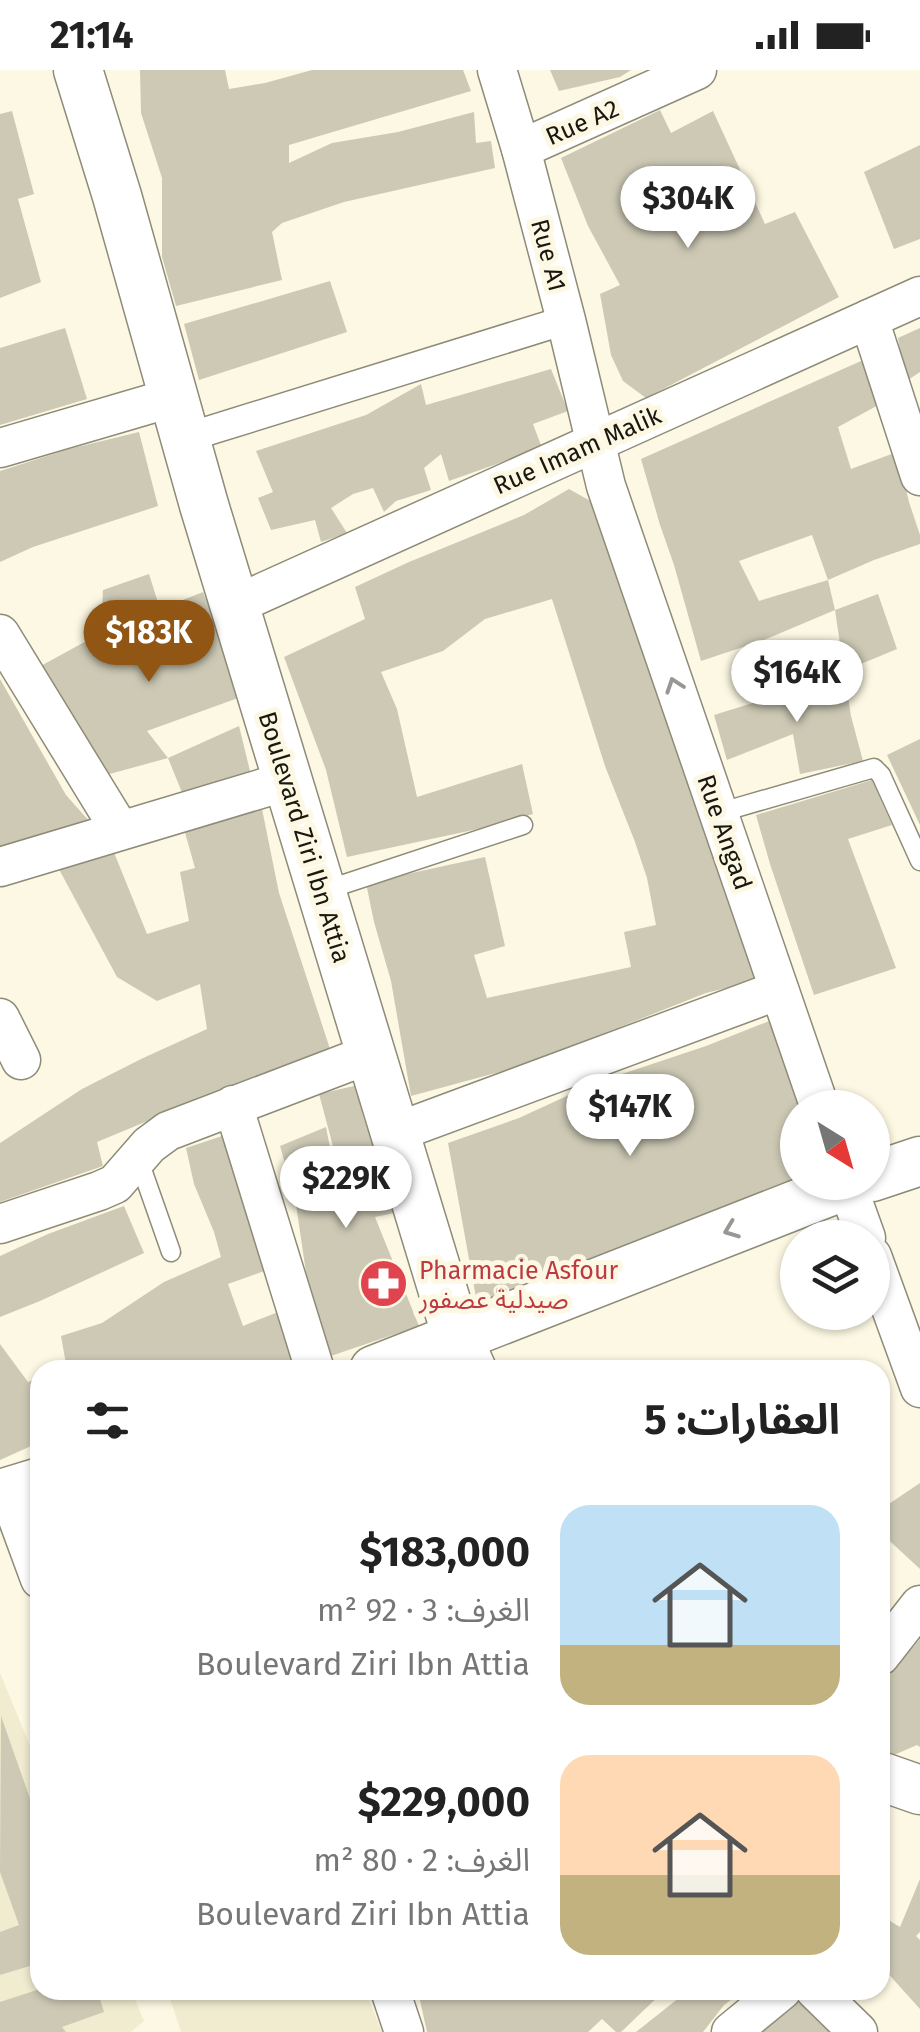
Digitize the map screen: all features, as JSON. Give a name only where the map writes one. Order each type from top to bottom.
[{"type":"street","name":"Boulevard Ziri Ibn Attia","points":[[78,70],[287,781],[464,1354]]},
{"type":"street","name":"Rue A1","points":[[498,70],[566,320],[594,442]]},
{"type":"street","name":"Rue A2","points":[[521,149],[697,70]]},
{"type":"street","name":"Rue Imam Malik","points":[[235,605],[920,296]]},
{"type":"street","points":[[869,319],[920,476]]},
{"type":"street","points":[[0,448],[179,417],[566,320]]},
{"type":"street","name":"Rue Angad","points":[[594,442],[611,502],[814,1090]]},
{"type":"street","points":[[0,634],[120,830]]},
{"type":"street","points":[[0,867],[287,781]]},
{"type":"street","points":[[394,1134],[780,990]]},
{"type":"street","points":[[0,1018],[21,1060]]},
{"type":"street","points":[[0,1224],[115,1184],[149,1145],[168,1131],[370,1054]]},
{"type":"street","points":[[233,1104],[313,1360]]},
{"type":"street","points":[[890,1171],[920,1161]]},
{"type":"street","points":[[430,1360],[464,1354],[814,1200]]},
{"type":"street","points":[[890,1306],[920,1388]]},
{"type":"street","points":[[16,1489],[30,1542]]},
{"type":"street","points":[[890,1644],[920,1606]]},
{"type":"street","points":[[890,1780],[920,1790]]},
{"type":"street","points":[[393,2000],[404,2032]]},
{"type":"street","points":[[731,2032],[770,2000]]},
{"type":"street","points":[[825,2000],[858,2032]]},
{"type":"lane","points":[[718,814],[874,768],[881,774],[920,860]]},
{"type":"lane","points":[[322,891],[523,825]]},
{"type":"lane","points":[[138,1158],[170,1252]]},
{"type":"shaded area","points":[[0,1673],[30,1746],[30,2000],[135,2000],[144,2021],[131,2032],[0,2032]]},
{"type":"shaded area","points":[[170,2000],[369,2000],[382,2032],[181,2032]]},
{"type":"building","points":[[140,70],[225,70],[229,89],[312,70],[463,70],[471,91],[289,145],[289,163],[332,143],[398,132],[474,112],[476,143],[491,141],[495,168],[344,202],[282,223],[272,232],[282,280],[176,306],[162,257],[162,178],[141,113]]},
{"type":"building","points":[[550,70],[631,70],[620,77],[559,91]]},
{"type":"building","points":[[660,110],[671,133],[713,111],[765,224],[795,212],[839,297],[646,398],[623,381],[611,355],[600,294],[620,285],[588,226],[561,158]]},
{"type":"building","points":[[12,111],[34,194],[18,199],[41,282],[0,298],[0,114]]},
{"type":"building","points":[[920,145],[920,239],[894,249],[864,172]]},
{"type":"building","points":[[330,281],[347,332],[199,380],[184,324]]},
{"type":"building","points":[[65,328],[87,399],[0,425],[0,348]]},
{"type":"building","points":[[920,328],[920,372],[905,382],[898,338]]},
{"type":"building","points":[[870,357],[882,403],[838,427],[851,469],[897,452],[920,544],[828,580],[835,610],[701,661],[641,459]],"holes":[[[812,535],[828,580],[759,601],[739,561]]]},
{"type":"building","points":[[551,369],[568,411],[533,424],[542,448],[449,481],[441,454],[424,468],[431,490],[396,501],[384,512],[373,488],[353,494],[331,508],[347,533],[321,542],[315,520],[271,530],[258,498],[273,492],[256,451],[366,415],[421,384],[426,405]]},
{"type":"building","points":[[139,432],[158,506],[33,547],[0,562],[0,471]]},
{"type":"building","points":[[569,489],[594,503],[760,980],[706,993],[503,1071],[411,1096],[391,981],[366,883],[485,857],[505,946],[474,955],[487,998],[631,967],[624,932],[656,925],[647,878],[605,766],[552,599],[485,619],[443,651],[381,672],[397,709],[417,797],[522,764],[533,814],[478,829],[347,857],[326,770],[284,657],[365,619],[355,587],[524,515]]},
{"type":"building","points":[[149,574],[160,609],[203,592],[227,654],[238,698],[147,731],[168,758],[106,775],[37,668],[101,633],[103,590]]},
{"type":"building","points":[[878,594],[897,649],[844,671],[835,610]]},
{"type":"building","points":[[844,671],[863,761],[800,774],[793,734],[727,760],[714,715]]},
{"type":"building","points":[[0,679],[66,795],[89,821],[0,847]]},
{"type":"building","points":[[239,726],[250,771],[183,795],[168,758]]},
{"type":"building","points":[[920,739],[920,825],[887,755]]},
{"type":"building","points":[[872,780],[892,825],[848,839],[896,968],[814,995],[756,815]]},
{"type":"building","points":[[260,799],[279,893],[331,1052],[227,1088],[97,1142],[103,1166],[0,1202],[0,1143],[82,1089],[207,1029],[200,984],[157,1001],[117,977],[54,860],[113,850],[147,934],[189,921],[180,872],[195,868],[182,822]]},
{"type":"building","points":[[782,1016],[805,1090],[780,1090],[780,1189],[477,1303],[448,1143],[519,1118],[595,1083]]},
{"type":"building","points":[[358,1085],[363,1116],[394,1213],[375,1217],[419,1326],[319,1360],[295,1198],[280,1146],[326,1127],[336,1179],[341,1176],[319,1094]]},
{"type":"building","points":[[231,1133],[267,1270],[228,1284],[243,1326],[283,1310],[294,1360],[65,1360],[61,1336],[102,1323],[164,1282],[221,1257],[194,1184],[186,1148]]},
{"type":"building","points":[[124,1206],[144,1253],[0,1317],[0,1256]]},
{"type":"building","points":[[0,1344],[30,1381],[30,1446],[0,1460]]},
{"type":"building","points":[[920,1483],[920,1569],[890,1541],[890,1503]]},
{"type":"building","points":[[920,1639],[920,1747],[894,1755],[890,1753],[890,1674]]},
{"type":"building","points":[[1,1716],[30,1799],[30,1966],[0,1975],[0,1932],[19,1925],[0,1872]]},
{"type":"building","points":[[920,1879],[920,1932],[916,1936],[920,1940],[920,2009],[890,1976],[890,1921],[900,1927]]},
{"type":"building","points":[[30,1992],[30,2000],[100,2000],[104,2012],[62,2027],[66,2032],[0,2032],[0,2002]]},
{"type":"building","points":[[420,2000],[655,2000],[621,2032],[602,2019],[588,2032],[427,2032]]},
{"type":"building","points":[[676,2000],[731,2000],[703,2032],[636,2032]]},
{"type":"building","points":[[800,2000],[812,2000],[838,2032],[762,2032]]},
{"type":"place","name":"Pharmacie Asfour صيدلية عصفور","points":[[384,1284]]}]
